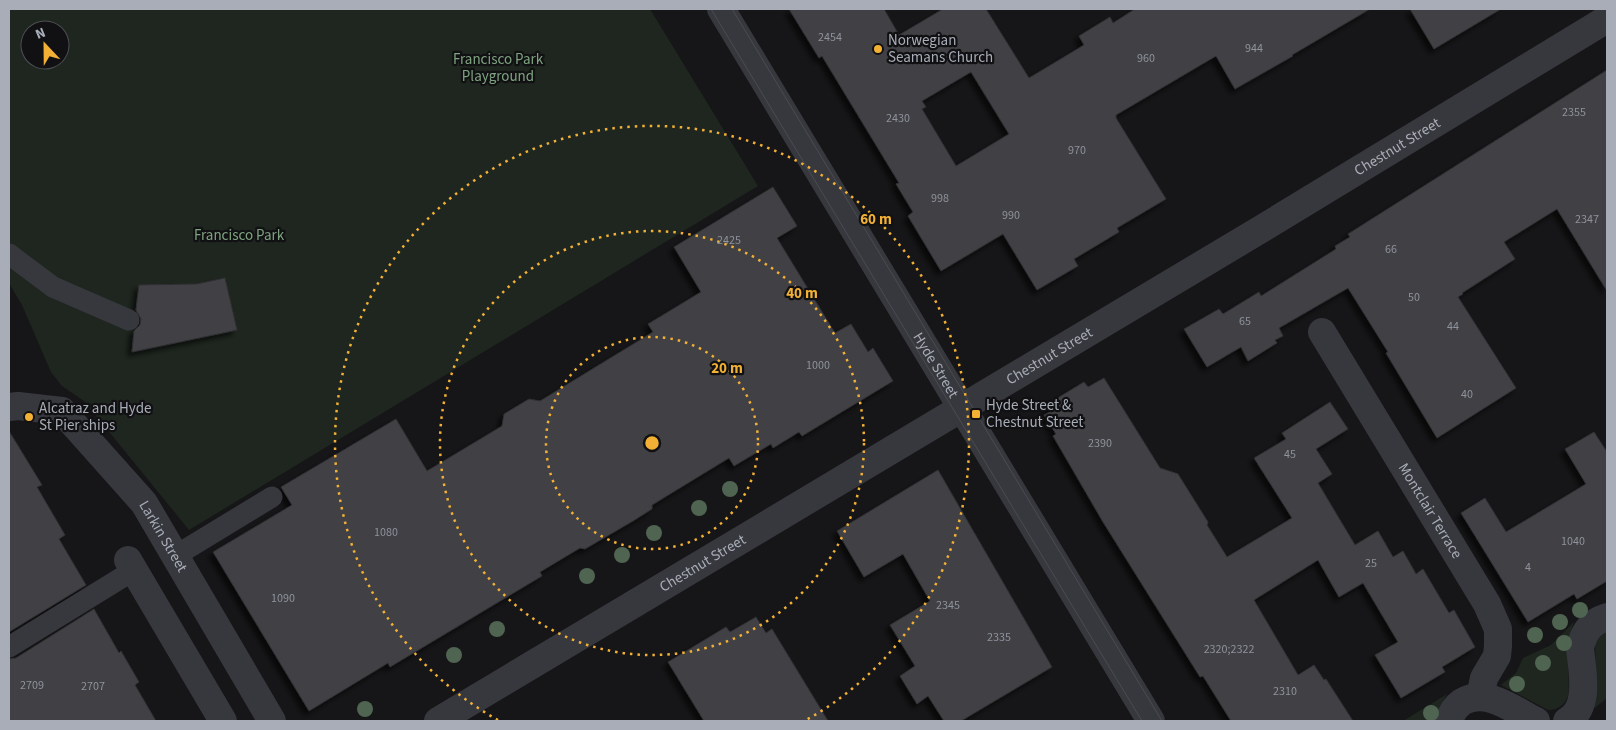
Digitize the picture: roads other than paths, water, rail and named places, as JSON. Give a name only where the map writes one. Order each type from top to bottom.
[{"type":"street","name":"Hyde Street","points":[[721,9],[1151,721]]},
{"type":"street","name":"Chestnut Street","points":[[438,721],[1607,20]]},
{"type":"street","name":"Montclair Terrace","points":[[1322,332],[1496,620],[1499,638],[1497,656],[1484,678],[1480,697]]},
{"type":"street","name":"Larkin Street","points":[[9,407],[18,406],[62,411],[144,503],[272,721]]},
{"type":"street","points":[[131,565],[223,721]]},
{"type":"street","points":[[1567,721],[1577,712],[1582,700],[1580,648],[1582,639],[1591,625],[1607,617]]},
{"type":"street","points":[[1449,721],[1453,711],[1459,705],[1467,700],[1480,697],[1497,700],[1536,721]]},
{"type":"lane","points":[[9,254],[53,287],[129,320]]},
{"type":"lane","points":[[175,556],[272,497]]},
{"type":"lane","points":[[9,647],[131,565]]},
{"type":"tram line","points":[[711,9],[1142,721]]},
{"type":"tram line","points":[[732,9],[1162,721]]},
{"type":"place","name":"Norwegian Seamans Church","points":[[878,49]]},
{"type":"place","name":"Hyde Street & Chestnut Street","points":[[976,414]]},
{"type":"place","name":"Alcatraz and Hyde St Pier ships","points":[[29,417]]},
{"type":"park label","name":"Francisco Park Playground","points":[[498,68]]},
{"type":"park label","name":"Francisco Park","points":[[239,235]]}]
